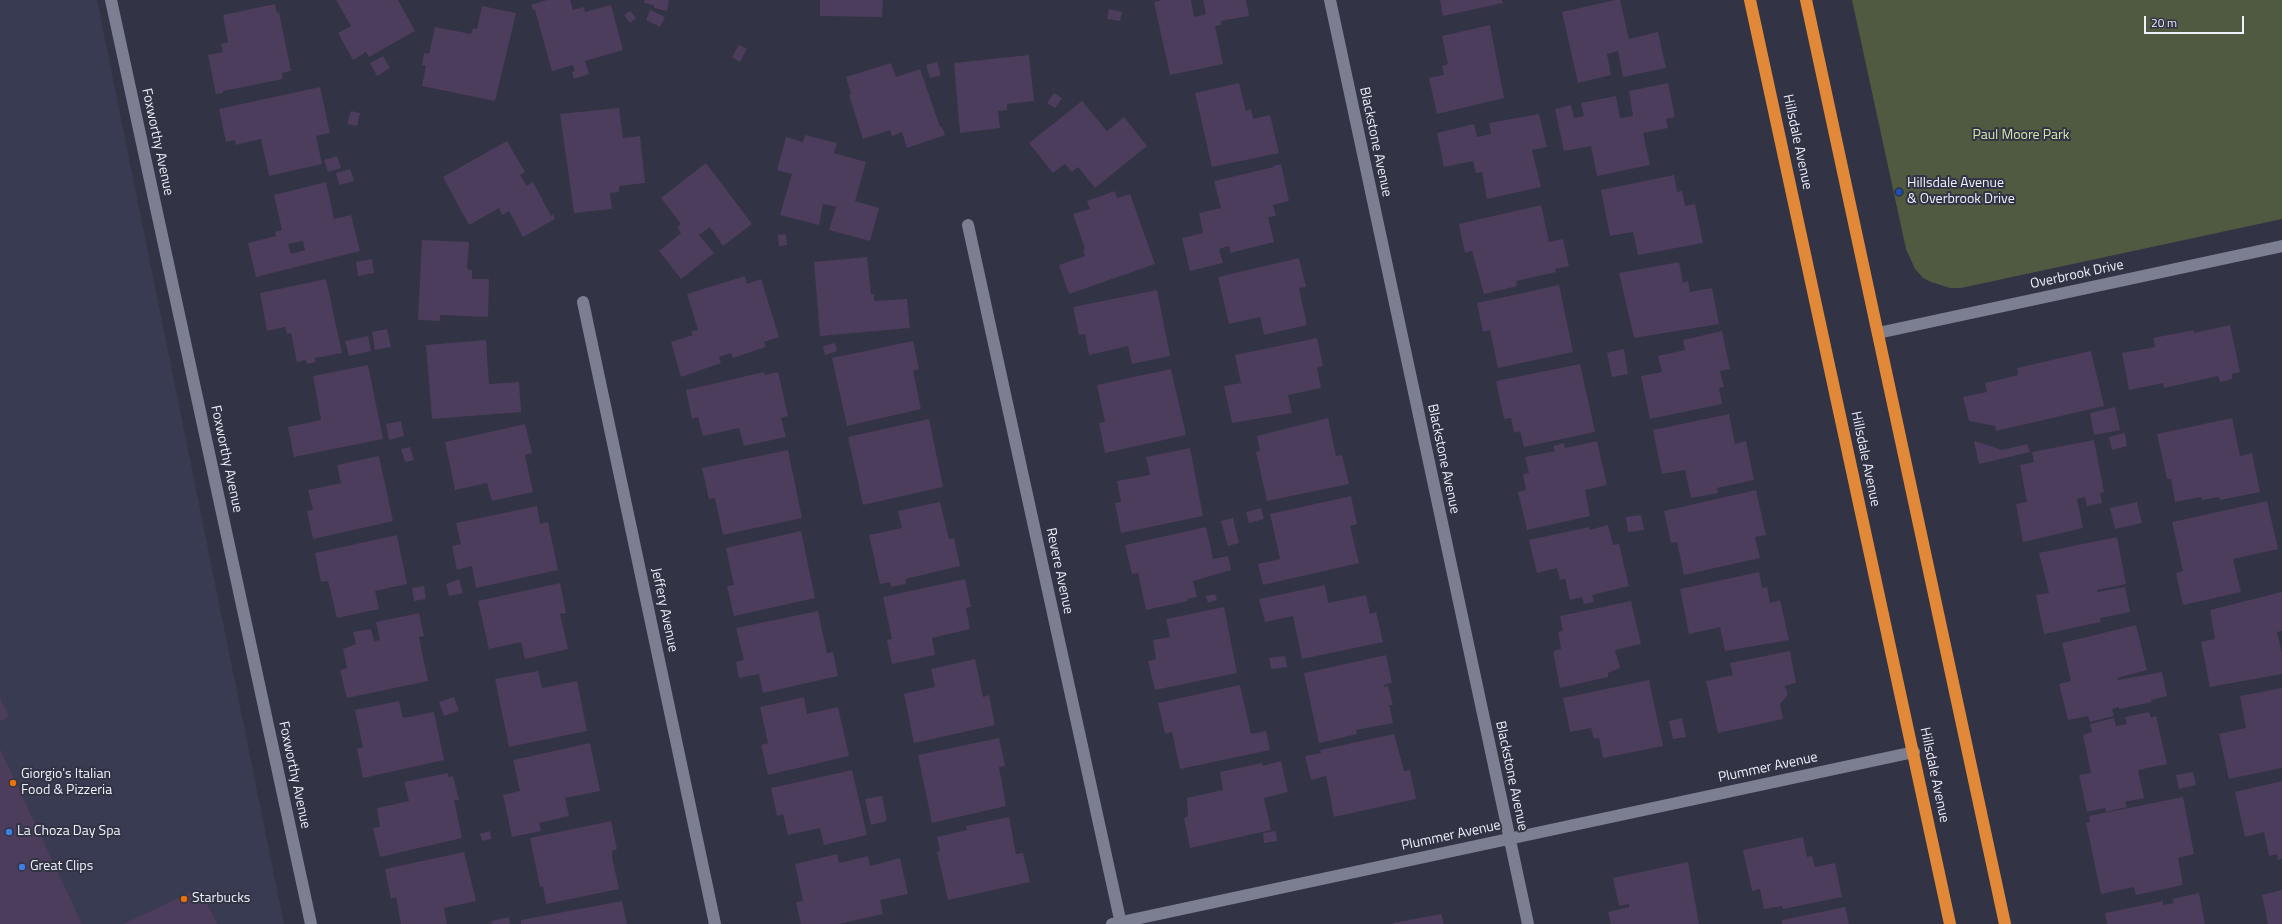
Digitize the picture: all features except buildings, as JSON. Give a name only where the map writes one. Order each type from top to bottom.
[{"type":"highway","name":"Hillsdale Avenue","points":[[1750,0],[1914,752],[1950,924]]},
{"type":"highway","points":[[1806,0],[2005,924]]},
{"type":"street","name":"Foxworthy Avenue","points":[[111,0],[311,924]]},
{"type":"street","name":"Blackstone Avenue","points":[[1330,0],[1528,924]]},
{"type":"street","name":"Revere Avenue","points":[[968,225],[1118,923]]},
{"type":"street","name":"Overbrook Drive","points":[[1878,333],[2282,246]]},
{"type":"street","name":"Jeffery Avenue","points":[[583,302],[715,924]]},
{"type":"street","name":"Plummer Avenue","points":[[1118,923],[1914,752]]},
{"type":"shaded area","points":[[0,0],[97,0],[284,924],[0,924]]},
{"type":"green space","name":"Paul Moore Park","points":[[1852,0],[2282,0],[2282,219],[1961,288],[1950,288],[1923,278],[1915,269],[1906,249]]},
{"type":"place","name":"Hillsdale Avenue & Overbrook Drive","points":[[1899,192]]},
{"type":"place","name":"Giorgio's Italian Food & Pizzeria","points":[[13,783]]},
{"type":"place","name":"La Choza Day Spa","points":[[9,832]]},
{"type":"place","name":"Great Clips","points":[[22,867]]},
{"type":"place","name":"Starbucks","points":[[184,899]]}]
